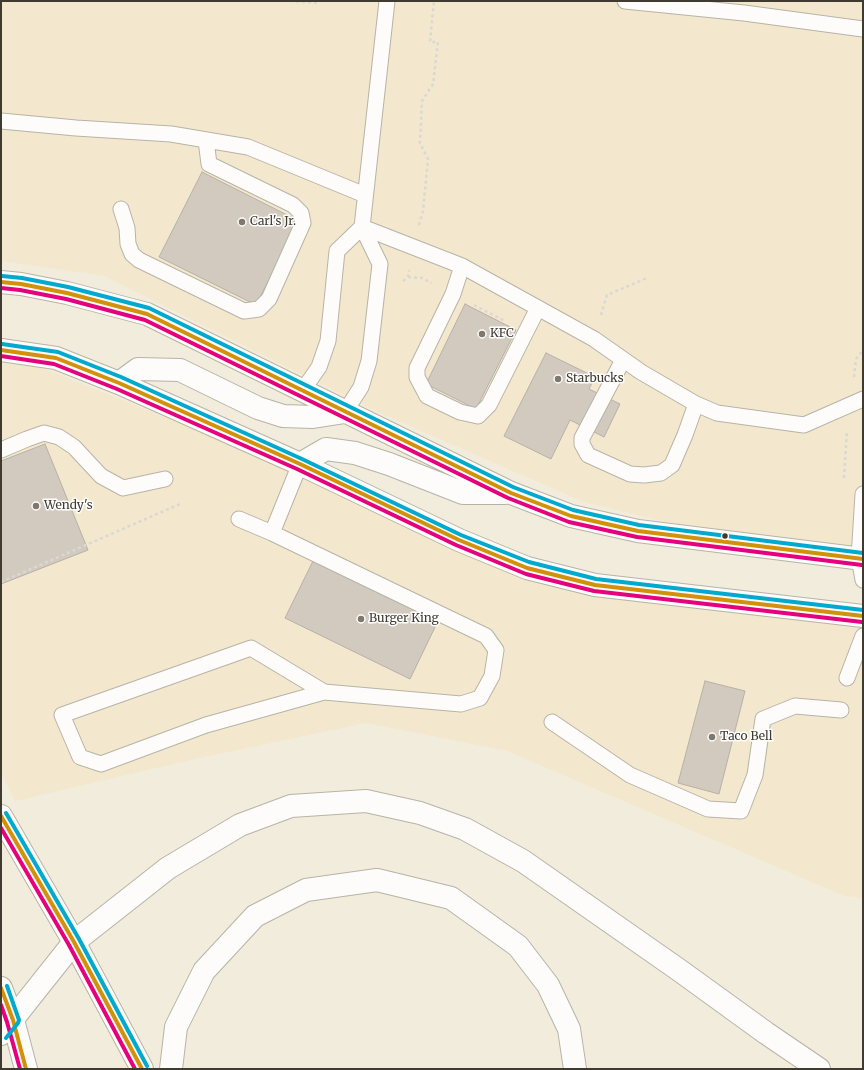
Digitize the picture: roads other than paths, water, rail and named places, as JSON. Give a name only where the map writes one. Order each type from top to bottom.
[{"type":"main road","points":[[1,282],[21,284],[67,293],[147,314],[511,493],[571,516],[638,531],[861,559]]},
{"type":"main road","points":[[1,350],[56,358],[119,383],[300,464],[459,540],[526,568],[595,585],[863,616]]},
{"type":"main road","points":[[119,383],[138,369],[180,370],[258,408],[283,416],[312,416],[345,412]]},
{"type":"main road","points":[[300,464],[326,448],[369,457],[463,493],[511,493]]},
{"type":"main road","points":[[7,1027],[74,942],[168,868],[240,825],[291,806],[366,801],[420,813],[465,829],[523,861],[819,1069]]},
{"type":"main road","points":[[1,816],[74,942],[142,1069]]},
{"type":"main road","points":[[171,1069],[176,1027],[204,971],[255,916],[306,890],[377,880],[451,898],[518,946],[548,985],[569,1029],[575,1069]]},
{"type":"main road","points":[[1,988],[7,1027],[26,1069]]},
{"type":"lane","points":[[345,412],[361,387],[369,361],[380,264],[362,227],[387,1]]},
{"type":"lane","points":[[625,1],[744,13],[863,29]]},
{"type":"lane","points":[[1,121],[76,128],[171,134],[248,147],[365,196]]},
{"type":"lane","points":[[122,209],[127,228],[128,244],[132,254],[139,260],[244,311],[259,310],[268,299],[303,223],[302,213],[293,205],[209,164],[206,140]]},
{"type":"lane","points":[[362,227],[462,266],[594,339],[623,360],[696,404],[717,413],[804,425],[857,402]]},
{"type":"lane","points":[[303,390],[319,367],[328,341],[337,251],[362,227]]},
{"type":"lane","points":[[462,266],[453,294],[418,368],[417,377],[427,396],[460,412],[478,416],[489,405],[538,308]]},
{"type":"lane","points":[[623,360],[582,438],[582,444],[588,455],[630,474],[644,475],[661,473],[672,465],[696,404]]},
{"type":"lane","points":[[1,450],[44,433],[59,437],[74,447],[101,476],[123,488],[164,479]]},
{"type":"lane","points":[[272,533],[300,464]]},
{"type":"lane","points":[[863,494],[861,559],[863,580]]},
{"type":"lane","points":[[240,519],[486,636],[496,650],[492,676],[480,698],[461,704],[324,692],[206,725],[100,764],[80,757],[62,715],[251,648],[324,692]]},
{"type":"lane","points":[[847,678],[863,636]]},
{"type":"lane","points":[[552,722],[630,775],[708,809],[741,811],[755,775],[763,719],[795,706],[841,710]]},
{"type":"place","name":"Carl's Jr.","points":[[242,222]]},
{"type":"place","name":"KFC","points":[[482,334]]},
{"type":"place","name":"Starbucks","points":[[558,379]]},
{"type":"place","name":"Wendy's","points":[[36,506]]},
{"type":"place","name":"Burger King","points":[[361,619]]},
{"type":"place","name":"Taco Bell","points":[[712,737]]}]
